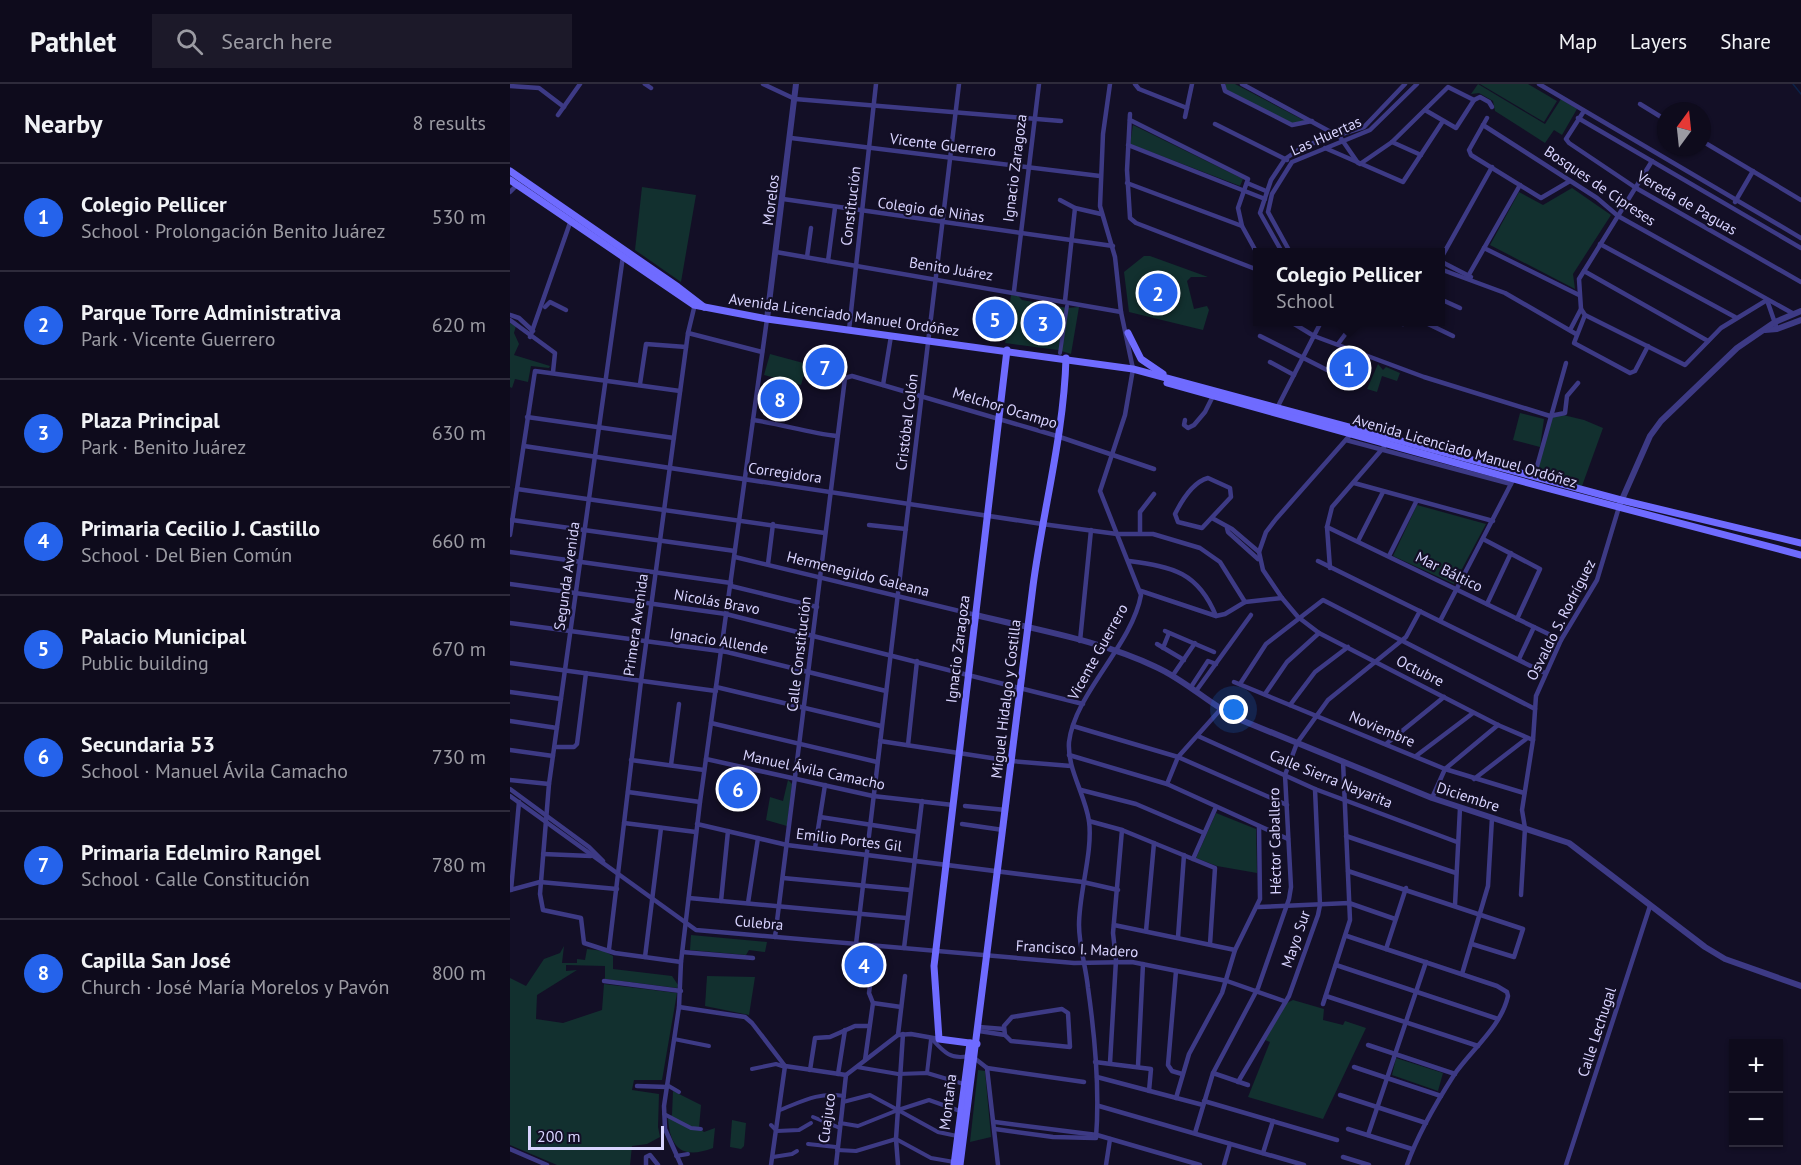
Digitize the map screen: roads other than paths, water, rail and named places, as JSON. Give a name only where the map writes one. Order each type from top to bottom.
[{"type":"main road","name":"Avenida Licenciado Manuel Ordóñez","points":[[510,171],[572,218],[704,307],[767,319],[928,341],[1063,355],[1124,368],[1463,460],[1512,481],[1522,477],[1801,555]]},
{"type":"main road","name":"Avenida Licenciado Manuel Ordóñez","points":[[513,183],[572,218]]},
{"type":"main road","points":[[1128,333],[1145,363],[1182,382]]},
{"type":"main road","name":"Ignacio Zaragoza","points":[[935,951],[1007,350]]},
{"type":"main road","name":"Miguel Hidalgo y Costilla","points":[[973,1044],[979,1029],[1028,628],[1057,436],[1063,355]]},
{"type":"main road","name":"Avenida Licenciado Manuel Ordóñez","points":[[1133,371],[1182,382],[1214,393]]},
{"type":"main road","name":"Avenida Licenciado Manuel Ordóñez","points":[[1353,431],[1385,446],[1502,468],[1552,485]]},
{"type":"main road","points":[[1414,450],[1423,459]]},
{"type":"main road","points":[[1502,468],[1512,481]]},
{"type":"main road","points":[[1620,504],[1684,519],[1705,520],[1801,543]]},
{"type":"main road","points":[[935,951],[934,978],[939,1039],[973,1044]]},
{"type":"main road","name":"Montaña","points":[[956,1164],[960,1111],[973,1044]]},
{"type":"main road","name":"Montaña","points":[[956,1164],[966,1081]]},
{"type":"street","points":[[558,115],[580,84]]},
{"type":"street","points":[[645,84],[651,88]]},
{"type":"street","points":[[763,84],[795,99],[1061,121]]},
{"type":"street","name":"Morelos","points":[[767,319],[796,84]]},
{"type":"street","name":"Constitución","points":[[849,330],[876,84]]},
{"type":"street","name":"Cristóbal Colón","points":[[856,944],[959,84]]},
{"type":"street","name":"Ignacio Zaragoza","points":[[1014,291],[1039,84]]},
{"type":"street","points":[[1100,176],[1110,84]]},
{"type":"street","points":[[1185,117],[1192,84]]},
{"type":"street","points":[[1223,84],[1225,91],[1292,126],[1312,122]]},
{"type":"street","points":[[1242,84],[1340,137],[1359,163]]},
{"type":"street","name":"Las Huertas","points":[[1263,198],[1285,159],[1304,146],[1340,137],[1364,127],[1406,84]]},
{"type":"street","name":"Las Huertas","points":[[1270,200],[1292,162],[1370,130],[1417,84]]},
{"type":"street","points":[[1539,84],[1801,238]]},
{"type":"street","points":[[1136,85],[1187,108]]},
{"type":"street","points":[[510,86],[541,86],[564,106]]},
{"type":"street","points":[[1359,163],[1392,142],[1445,89],[1451,87],[1473,100]]},
{"type":"street","points":[[1425,110],[1454,128],[1458,127],[1473,100],[1480,97],[1489,102],[1492,107]]},
{"type":"street","points":[[1640,104],[1657,114]]},
{"type":"street","points":[[1584,111],[1578,118],[1801,248]]},
{"type":"street","points":[[1130,114],[1127,183],[1128,214],[1132,221],[1253,268]]},
{"type":"street","points":[[1487,118],[1470,153],[1541,198],[1570,181]]},
{"type":"street","name":"Vereda de Paguas","points":[[1578,118],[1566,139],[1569,143],[1636,188],[1801,282]]},
{"type":"street","points":[[1130,120],[1247,178],[1239,208],[1242,226],[1253,248]]},
{"type":"street","points":[[1325,148],[1403,182],[1443,121]]},
{"type":"street","points":[[1215,124],[1292,162]]},
{"type":"street","name":"Bosques de Cipreses","points":[[1483,125],[1570,181],[1618,216],[1767,300],[1798,313]]},
{"type":"street","name":"Vicente Guerrero","points":[[791,138],[1100,176],[1101,214],[1113,246],[1121,312],[1128,333],[1133,371],[1125,415],[1100,491],[1141,591],[1137,608],[1073,726],[1069,755],[1089,821],[1079,922],[1097,1077],[1098,1136]]},
{"type":"street","points":[[1392,142],[1421,155]]},
{"type":"street","points":[[1128,145],[1270,200],[1270,218],[1288,248]]},
{"type":"street","points":[[1711,146],[1801,200]]},
{"type":"street","points":[[1652,161],[1578,283],[1581,309],[1585,315],[1685,365],[1735,317],[1767,300],[1776,325]]},
{"type":"street","points":[[1445,251],[1492,167]]},
{"type":"street","points":[[1732,207],[1753,171]]},
{"type":"street","points":[[510,192],[513,183]]},
{"type":"street","points":[[1127,183],[1242,226]]},
{"type":"street","points":[[1247,183],[1272,194]]},
{"type":"street","points":[[1468,277],[1520,185]]},
{"type":"street","points":[[1263,198],[1260,213],[1280,248]]},
{"type":"street","name":"Colegio de Niñas","points":[[783,199],[942,224],[1113,246]]},
{"type":"street","points":[[1060,200],[1075,208],[1101,214]]},
{"type":"street","points":[[828,261],[835,208]]},
{"type":"street","points":[[1063,355],[1075,208]]},
{"type":"street","points":[[532,334],[572,218]]},
{"type":"street","points":[[807,257],[811,228]]},
{"type":"street","points":[[1600,244],[1735,317]]},
{"type":"street","points":[[1484,248],[1580,295]]},
{"type":"street","name":"Benito Juárez","points":[[776,252],[1014,291],[1121,312]]},
{"type":"street","name":"Segunda Avenida","points":[[609,949],[582,941],[581,918],[542,908],[540,882],[549,784],[623,253]]},
{"type":"street","points":[[1445,263],[1475,281],[1517,298],[1576,334]]},
{"type":"street","points":[[1445,270],[1468,277]]},
{"type":"street","points":[[1584,271],[1708,341]]},
{"type":"street","points":[[1445,301],[1460,308]]},
{"type":"street","points":[[532,334],[547,302],[552,302],[566,310]]},
{"type":"street","name":"Primera Avenida","points":[[609,949],[640,681],[688,333],[696,303]]},
{"type":"street","points":[[1570,330],[1581,309]]},
{"type":"street","points":[[1776,325],[1798,313]]},
{"type":"street","points":[[510,315],[519,318],[532,334]]},
{"type":"street","points":[[1585,315],[1573,340],[1575,345],[1630,373],[1635,371],[1648,346]]},
{"type":"street","points":[[681,1165],[675,1156],[665,1129],[663,1114],[681,991],[682,952],[704,770],[767,319]]},
{"type":"street","points":[[510,320],[551,350],[555,358],[553,372]]},
{"type":"street","points":[[1776,325],[1801,320]]},
{"type":"street","name":"Osvaldo S. Rodríguez","points":[[1521,895],[1524,828],[1522,810],[1533,740],[1535,709],[1545,673],[1561,640],[1598,580],[1620,504],[1656,426],[1726,357],[1764,330],[1776,325]]},
{"type":"street","points":[[1299,326],[1314,336],[1450,386],[1550,416],[1565,413],[1567,396],[1578,383]]},
{"type":"street","points":[[1276,410],[1319,326]]},
{"type":"street","points":[[1338,344],[1352,326]]},
{"type":"street","points":[[1434,326],[1453,336]]},
{"type":"street","points":[[688,333],[762,352]]},
{"type":"street","points":[[883,385],[891,336]]},
{"type":"street","points":[[1260,336],[1333,373]]},
{"type":"street","points":[[640,384],[646,344],[686,347]]},
{"type":"street","points":[[1270,362],[1294,375]]},
{"type":"street","points":[[1534,477],[1566,363]]},
{"type":"street","points":[[510,535],[514,493],[524,446],[535,371],[680,391]]},
{"type":"street","name":"Melchor Ocampo","points":[[848,376],[922,395],[1057,436],[1154,469]]},
{"type":"street","name":"Calle Constitución","points":[[775,937],[815,635],[842,385],[848,376]]},
{"type":"street","points":[[1185,420],[1184,425],[1188,428],[1194,425],[1214,393]]},
{"type":"street","points":[[527,417],[674,438]]},
{"type":"street","points":[[753,420],[784,424],[806,433],[837,436]]},
{"type":"street","points":[[1259,560],[1259,552],[1266,532],[1353,431]]},
{"type":"street","points":[[1346,440],[1385,446],[1423,459],[1512,481],[1440,621]]},
{"type":"street","name":"Corregidora","points":[[524,446],[1042,524],[1118,534],[1140,533],[1167,537],[1211,554],[1228,571],[1245,602]]},
{"type":"street","points":[[1330,568],[1327,527],[1332,507],[1385,446]]},
{"type":"street","points":[[510,476],[518,478]]},
{"type":"street","points":[[1208,477],[1232,491],[1231,497],[1212,518],[1205,526],[1198,528],[1178,522],[1175,517],[1188,493],[1208,477]]},
{"type":"street","points":[[1354,483],[1416,502],[1493,521]]},
{"type":"street","points":[[1358,541],[1383,492]]},
{"type":"street","points":[[514,493],[590,499],[825,533]]},
{"type":"street","points":[[1140,533],[1140,512],[1154,494]]},
{"type":"street","points":[[1389,556],[1416,502]]},
{"type":"street","points":[[1212,518],[1232,529],[1259,552]]},
{"type":"street","points":[[512,520],[735,551]]},
{"type":"street","points":[[768,564],[773,524]]},
{"type":"street","points":[[870,525],[906,530]]},
{"type":"street","name":"Mar Báltico","points":[[1327,527],[1561,640]]},
{"type":"street","points":[[1227,528],[1228,532],[1259,560]]},
{"type":"street","points":[[1080,641],[1091,530]]},
{"type":"street","points":[[1483,539],[1540,569],[1517,619]]},
{"type":"street","points":[[510,552],[656,571],[731,584],[817,607]]},
{"type":"street","points":[[1486,604],[1511,553]]},
{"type":"street","name":"Hermenegildo Galeana","points":[[735,557],[1115,650]]},
{"type":"street","name":"Octubre","points":[[1259,560],[1282,598],[1298,617],[1319,633],[1498,725],[1526,739],[1533,740]]},
{"type":"street","points":[[1128,561],[1163,567],[1192,579],[1203,590],[1216,616]]},
{"type":"street","points":[[1318,561],[1545,673]]},
{"type":"street","name":"Nicolás Bravo","points":[[510,584],[726,614],[1021,686],[1083,704]]},
{"type":"street","points":[[1141,591],[1216,616],[1225,614],[1245,602],[1282,598]]},
{"type":"street","points":[[1298,617],[1323,600],[1535,709]]},
{"type":"street","name":"Héctor Caballero","points":[[1195,1134],[1213,1073],[1255,992],[1286,907],[1291,887],[1285,775],[1298,743],[1335,694],[1403,640],[1420,611]]},
{"type":"street","points":[[1193,689],[1216,664],[1251,615]]},
{"type":"street","name":"Noviembre","points":[[1298,617],[1266,644],[1237,683],[1445,769],[1524,793]]},
{"type":"street","name":"Ignacio Allende","points":[[510,623],[721,652],[886,691]]},
{"type":"street","points":[[1519,659],[1534,627]]},
{"type":"street","points":[[1163,648],[1167,632],[1214,652]]},
{"type":"street","points":[[1265,694],[1287,662],[1319,633]]},
{"type":"street","points":[[1173,675],[1195,643]]},
{"type":"street","points":[[1156,644],[1184,660]]},
{"type":"street","points":[[1290,705],[1315,672],[1348,647]]},
{"type":"street","name":"Diciembre","points":[[1115,650],[1173,675],[1220,710],[1432,798],[1569,843],[1650,906],[1725,959],[1801,986]]},
{"type":"street","points":[[908,745],[917,662]]},
{"type":"street","points":[[510,663],[716,689],[881,726]]},
{"type":"street","points":[[555,747],[574,747],[577,744],[586,673]]},
{"type":"street","points":[[510,692],[561,699]]},
{"type":"street","points":[[1386,744],[1444,697]]},
{"type":"street","points":[[671,765],[679,704]]},
{"type":"street","points":[[1167,784],[1179,757],[1220,710]]},
{"type":"street","points":[[1416,756],[1473,712]]},
{"type":"street","points":[[510,721],[557,728]]},
{"type":"street","points":[[711,723],[877,762]]},
{"type":"street","points":[[1432,798],[1445,769],[1498,725]]},
{"type":"street","points":[[1073,726],[1179,757],[1287,805]]},
{"type":"street","name":"Calle Sierra Nayarita","points":[[1198,736],[1315,789],[1457,842]]},
{"type":"street","points":[[1474,779],[1526,739]]},
{"type":"street","points":[[880,741],[1011,762],[1071,766]]},
{"type":"street","points":[[510,750],[553,756]]},
{"type":"street","points":[[1069,755],[1167,784],[1288,839]]},
{"type":"street","name":"Manuel Ávila Camacho","points":[[706,759],[873,796],[953,805]]},
{"type":"street","points":[[632,760],[704,770]]},
{"type":"street","points":[[1323,1004],[1347,936],[1350,920],[1343,761]]},
{"type":"street","points":[[510,780],[549,784]]},
{"type":"street","points":[[815,848],[825,785]]},
{"type":"street","name":"Culebra","points":[[510,789],[600,855],[603,861]]},
{"type":"street","name":"Mayo Sur","points":[[1238,1082],[1289,996],[1320,905],[1315,789]]},
{"type":"street","points":[[1081,790],[1136,804],[1204,833]]},
{"type":"street","points":[[628,792],[700,802]]},
{"type":"street","name":"Culebra","points":[[510,796],[592,856],[603,861],[686,924],[701,931],[935,951]]},
{"type":"street","points":[[904,948],[922,801]]},
{"type":"street","points":[[519,802],[513,831],[511,890],[540,882],[617,889]]},
{"type":"street","points":[[965,806],[1006,810]]},
{"type":"street","points":[[1193,859],[1216,807]]},
{"type":"street","points":[[1455,904],[1460,808]]},
{"type":"street","points":[[510,815],[518,813]]},
{"type":"street","points":[[820,817],[918,832]]},
{"type":"street","points":[[1462,974],[1488,886],[1492,818]]},
{"type":"street","points":[[1089,821],[1122,830],[1215,868],[1210,944]]},
{"type":"street","points":[[624,823],[696,832]]},
{"type":"street","name":"Emilio Portes Gil","points":[[698,824],[787,845],[1083,882],[1118,890]]},
{"type":"street","points":[[962,824],[1003,830]]},
{"type":"street","points":[[1176,1098],[1192,1048],[1227,981],[1235,950],[1258,907],[1262,891],[1259,826]]},
{"type":"street","points":[[645,957],[661,828]]},
{"type":"street","points":[[1110,1063],[1116,960],[1114,925],[1122,830]]},
{"type":"street","points":[[721,900],[728,831]]},
{"type":"street","points":[[1346,836],[1456,873]]},
{"type":"street","points":[[748,903],[758,838]]},
{"type":"street","points":[[1146,931],[1154,843]]},
{"type":"street","points":[[543,854],[600,855]]},
{"type":"street","points":[[1178,937],[1184,855]]},
{"type":"street","points":[[1348,871],[1455,904],[1523,929],[1514,957],[1472,944]]},
{"type":"street","points":[[783,878],[910,890]]},
{"type":"street","points":[[1386,949],[1406,888]]},
{"type":"street","points":[[689,898],[906,918]]},
{"type":"street","points":[[1258,907],[1349,903],[1395,919]]},
{"type":"street","name":"Calle Lechugal","points":[[1566,1165],[1650,906]]},
{"type":"street","points":[[1114,925],[1235,950]]},
{"type":"street","points":[[1347,936],[1497,986],[1507,992],[1507,1001],[1498,1019],[1455,1074],[1412,1149],[1407,1165]]},
{"type":"street","points":[[609,949],[615,953],[681,962]]},
{"type":"street","name":"Francisco I. Madero","points":[[935,951],[1084,963],[1116,960],[1227,981],[1284,1001]]},
{"type":"street","points":[[682,952],[753,958]]},
{"type":"street","points":[[1368,1135],[1426,962]]},
{"type":"street","points":[[1137,1066],[1143,964]]},
{"type":"street","points":[[1336,965],[1498,1019]]},
{"type":"street","points":[[1176,971],[1168,1065],[1172,1071],[1182,1074]]},
{"type":"street","points":[[898,1165],[896,1139],[901,1007],[905,976]]},
{"type":"street","points":[[865,1060],[873,1003],[869,993],[871,978]]},
{"type":"street","points":[[603,981],[681,991]]},
{"type":"street","points":[[1326,996],[1478,1046]]},
{"type":"street","points":[[873,1003],[901,1007]]},
{"type":"street","points":[[679,1007],[745,1017],[785,1067],[771,1165]]},
{"type":"street","points":[[979,1029],[1004,1032],[1011,1041],[1065,1048],[1070,1047],[1072,1043],[1068,1013],[1062,1009],[1012,1017],[1004,1032]]},
{"type":"street","points":[[810,1070],[814,1039],[830,1037],[855,1026],[869,1026]]},
{"type":"street","points":[[838,1074],[845,1030]]},
{"type":"street","points":[[752,1069],[776,1064],[846,1075],[901,1035],[939,1039]]},
{"type":"street","points":[[931,1038],[949,1056],[956,1059],[971,1057],[987,1068],[1084,1082]]},
{"type":"street","points":[[927,1073],[931,1038]]},
{"type":"street","points":[[674,1039],[709,1046]]},
{"type":"street","points":[[1368,1045],[1455,1074]]},
{"type":"street","points":[[1095,1062],[1137,1066],[1152,1070],[1149,1091]]},
{"type":"street","points":[[856,1066],[900,1074],[927,1073],[966,1081]]},
{"type":"street","points":[[1354,1067],[1442,1096]]},
{"type":"street","points":[[987,1068],[995,1122],[998,1165]]},
{"type":"street","points":[[1213,1073],[1248,1085]]},
{"type":"street","name":"Cuajuco","points":[[835,1165],[846,1075]]},
{"type":"street","points":[[1097,1077],[1273,1121],[1337,1140]]},
{"type":"street","points":[[637,1086],[667,1086],[679,1092]]},
{"type":"street","points":[[780,1110],[806,1097],[833,1094],[844,1096]]},
{"type":"street","points":[[1340,1095],[1426,1123]]},
{"type":"street","points":[[843,1102],[874,1096],[938,1132],[957,1136]]},
{"type":"street","points":[[813,1117],[840,1125],[858,1126],[929,1100],[960,1111]]},
{"type":"street","points":[[1099,1106],[1305,1165]]},
{"type":"street","points":[[663,1114],[691,1128],[701,1129]]},
{"type":"street","points":[[1263,1153],[1273,1121]]},
{"type":"street","points":[[995,1122],[1098,1136],[1200,1165]]},
{"type":"street","points":[[771,1125],[777,1131],[799,1130],[811,1123]]},
{"type":"street","points":[[1348,1129],[1412,1149]]},
{"type":"street","points":[[995,1130],[1053,1137],[1098,1136]]},
{"type":"street","points":[[808,1144],[856,1151],[896,1139],[931,1158],[956,1164]]},
{"type":"street","points":[[1106,1165],[1110,1139]]},
{"type":"street","points":[[1224,1165],[1230,1144]]},
{"type":"street","points":[[510,1149],[548,1165]]},
{"type":"street","points":[[773,1157],[797,1151]]},
{"type":"street","points":[[675,1156],[688,1154]]},
{"type":"street","points":[[645,1165],[646,1157],[650,1155],[658,1165]]},
{"type":"street","points":[[1343,1157],[1369,1165]]},
{"type":"waterway","points":[[1793,84],[1801,94]]},
{"type":"place","name":"Parque Torre Administrativa","points":[[1158,293]]},
{"type":"place","name":"Palacio Municipal","points":[[995,319]]},
{"type":"place","name":"Plaza Principal","points":[[1043,323]]},
{"type":"place","name":"Primaria Edelmiro Rangel","points":[[825,367]]},
{"type":"place","name":"Colegio Pellicer","points":[[1349,368]]},
{"type":"place","name":"Capilla San José","points":[[780,399]]},
{"type":"place","name":"Secundaria 53","points":[[738,789]]},
{"type":"place","name":"Primaria Cecilio J. Castillo","points":[[864,965]]}]
